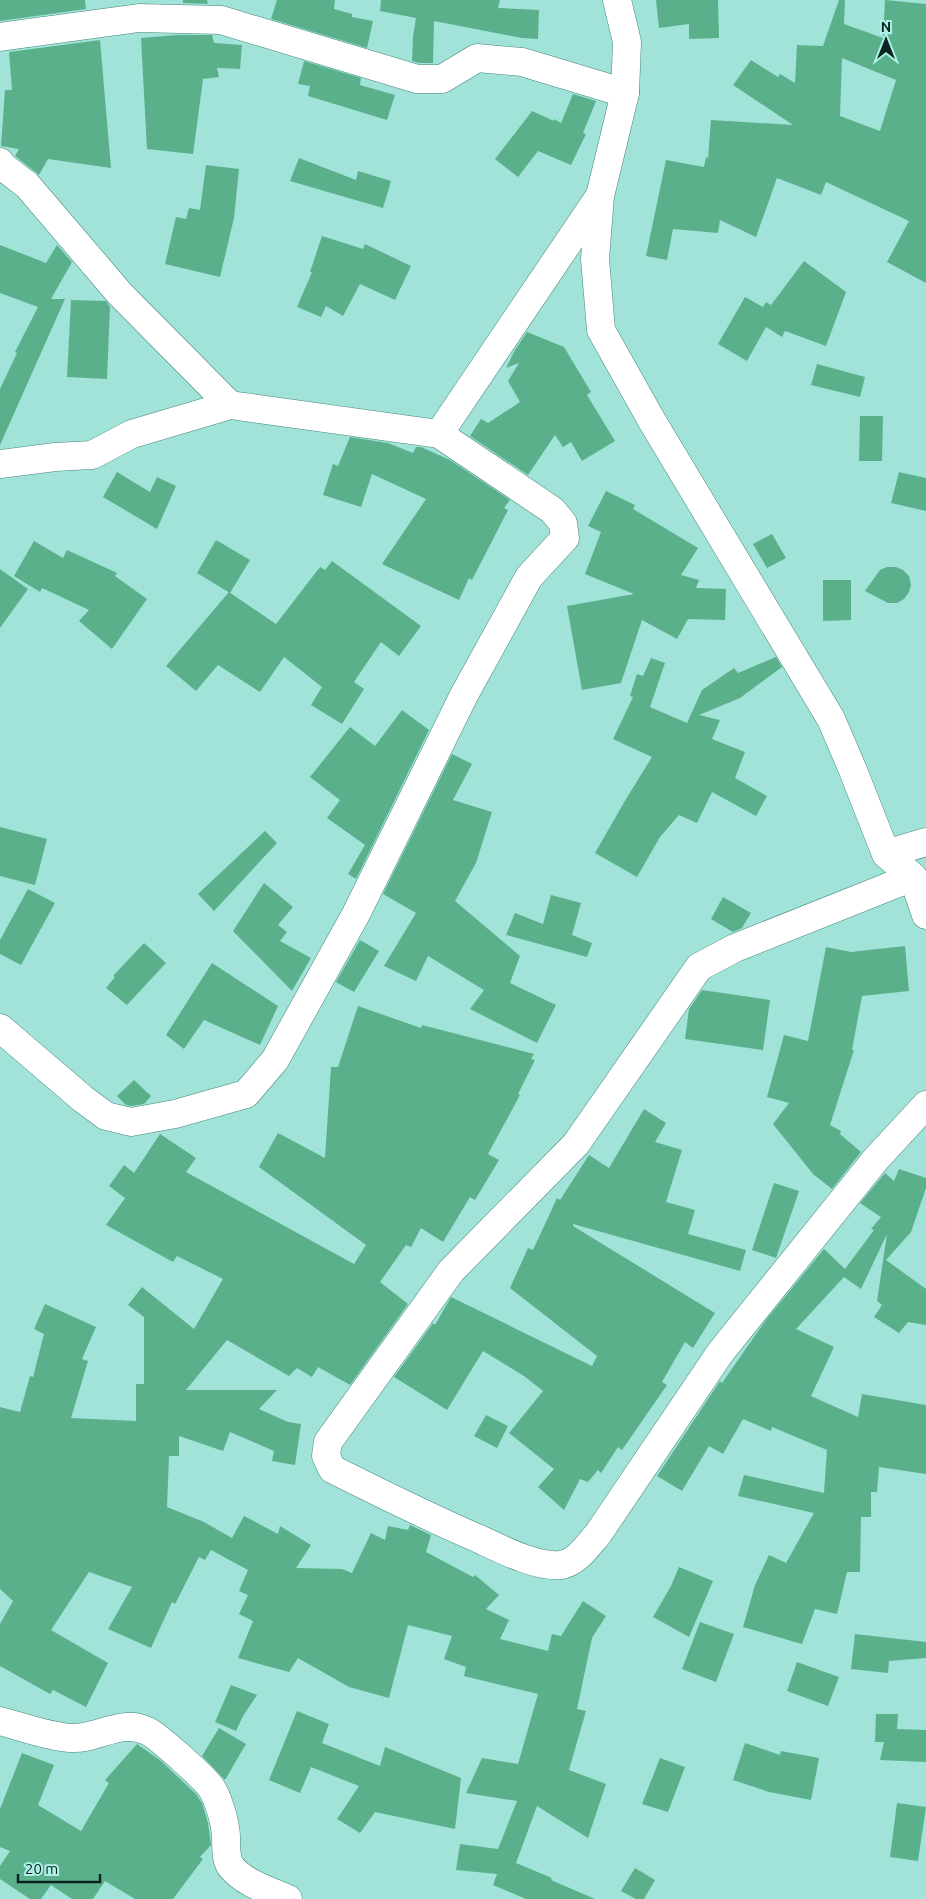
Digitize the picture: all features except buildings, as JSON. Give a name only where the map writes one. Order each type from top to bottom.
[{"type":"street","points":[[617,0],[627,42],[625,93],[600,196],[595,259],[602,330],[657,430],[830,719],[852,768],[886,854],[913,876],[926,915]]},
{"type":"street","points":[[0,37],[139,18],[174,10],[221,20],[417,79],[442,79],[477,58],[522,62],[625,93]]},
{"type":"street","points":[[0,162],[2,166],[27,185],[120,294],[230,405]]},
{"type":"street","points":[[439,434],[600,196]]},
{"type":"street","points":[[0,464],[55,457],[92,455],[132,434],[230,405],[439,434],[552,510],[563,523],[565,538],[529,577],[464,695],[356,914],[275,1060],[246,1094],[175,1114],[131,1122],[106,1116],[83,1099],[0,1028]]},
{"type":"street","points":[[886,854],[926,842]]},
{"type":"street","points":[[913,876],[735,948],[700,967],[576,1144],[451,1271],[328,1442],[326,1456],[332,1469],[423,1514],[508,1552],[542,1564],[562,1565],[577,1557],[598,1534],[720,1353],[876,1160],[926,1105]]},
{"type":"street","points":[[0,1721],[51,1735],[71,1738],[92,1737],[122,1727],[137,1726],[150,1732],[203,1778],[212,1789],[226,1828],[227,1855],[230,1866],[240,1876],[288,1899]]}]
